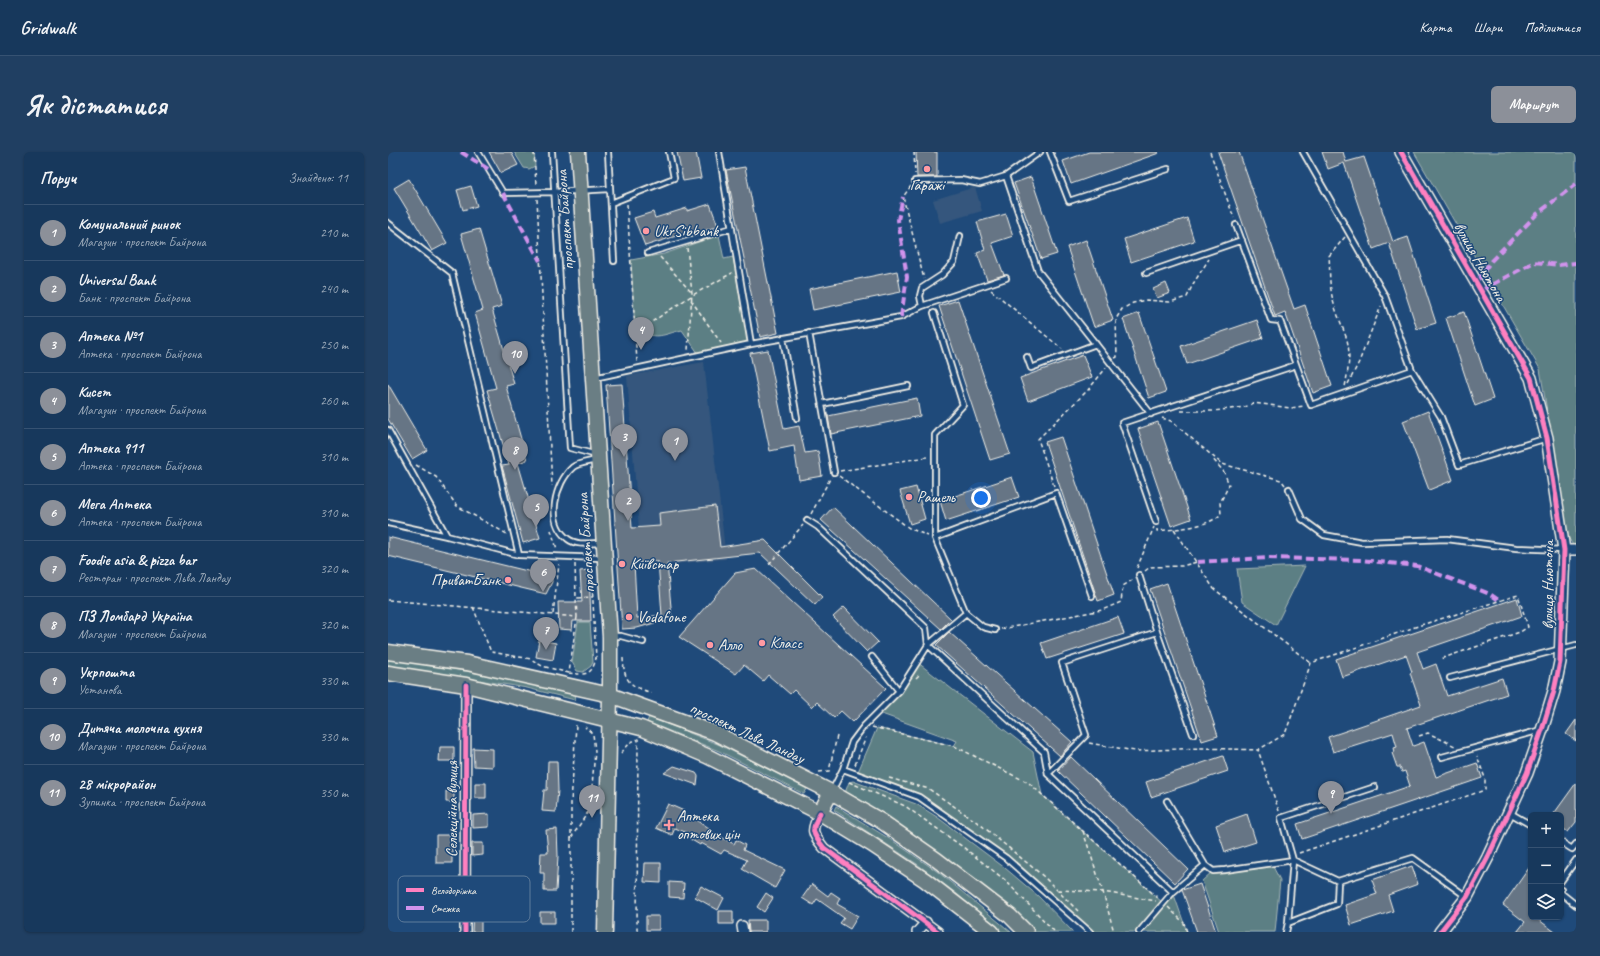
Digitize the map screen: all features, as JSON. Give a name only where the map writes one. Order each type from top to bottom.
[{"type":"main road","name":"проспект Байрона","points":[[578,152],[610,636],[605,932]]},
{"type":"main road","name":"проспект Льва Ландау","points":[[388,652],[467,663],[610,695],[715,733],[831,792],[880,822],[937,860],[1010,916],[1026,932]]},
{"type":"main road","points":[[388,673],[466,685],[641,728],[707,756],[820,814],[877,848],[924,880],[992,932]]},
{"type":"main road","points":[[820,814],[831,792]]},
{"type":"street","name":"вулиця Ньютона","points":[[1401,152],[1477,281],[1531,378],[1546,438],[1564,550],[1560,649],[1554,691],[1542,730],[1527,773],[1510,813],[1467,897],[1440,932]]},
{"type":"street","points":[[1564,550],[1576,550]]},
{"type":"street","name":"Селекційна вулиця","points":[[465,876],[466,685]]},
{"type":"street","points":[[820,814],[813,827],[813,831],[824,848],[938,932]]},
{"type":"street","name":"Селекційна вулиця","points":[[465,922],[465,932]]},
{"type":"street","points":[[917,932],[926,922]]},
{"type":"lane","points":[[478,152],[503,192],[555,192],[610,189]]},
{"type":"lane","points":[[552,152],[570,448],[598,457]]},
{"type":"lane","points":[[608,152],[614,261]]},
{"type":"lane","points":[[611,202],[674,178],[669,152]]},
{"type":"lane","points":[[719,152],[752,344]]},
{"type":"lane","points":[[915,181],[960,180],[980,184],[1006,176],[1040,152]]},
{"type":"lane","points":[[1050,152],[1069,202],[1168,169]]},
{"type":"lane","points":[[1303,152],[1385,296],[1412,370],[1440,417],[1459,466],[1546,438]]},
{"type":"lane","points":[[1006,176],[1038,271],[1150,414]]},
{"type":"lane","points":[[388,223],[452,273],[519,555]]},
{"type":"lane","points":[[1236,225],[1271,320],[1280,321],[1311,405],[1412,370]]},
{"type":"lane","points":[[648,253],[732,228]]},
{"type":"lane","points":[[922,306],[920,296],[922,288],[942,275],[954,262],[960,236]]},
{"type":"lane","points":[[1146,273],[1242,240]]},
{"type":"lane","points":[[593,378],[752,344],[901,317],[922,306],[1006,278]]},
{"type":"lane","points":[[934,313],[963,405],[935,435],[935,538],[966,613],[983,627],[995,630]]},
{"type":"lane","points":[[809,333],[834,472]]},
{"type":"lane","points":[[783,338],[797,418]]},
{"type":"lane","points":[[1027,357],[1032,368],[1096,344]]},
{"type":"lane","points":[[1156,522],[1122,423],[1296,365]]},
{"type":"lane","points":[[822,404],[908,386]]},
{"type":"lane","points":[[388,430],[447,536]]},
{"type":"lane","points":[[598,457],[574,466],[561,480],[554,503],[556,521],[563,534],[569,540],[580,543],[603,543]]},
{"type":"lane","points":[[1289,489],[1302,519],[1324,535],[1362,542],[1447,539],[1516,548],[1564,550]]},
{"type":"lane","points":[[935,538],[1056,493],[1092,596]]},
{"type":"lane","points":[[807,520],[818,527],[926,628],[928,645],[1044,752],[1048,774],[1173,892]]},
{"type":"lane","points":[[388,523],[447,536],[519,555],[560,558],[604,558]]},
{"type":"lane","points":[[1139,575],[1157,632],[1193,734]]},
{"type":"lane","points":[[831,792],[843,769],[852,742],[899,691],[928,645],[966,613]]},
{"type":"lane","points":[[1048,774],[1086,735],[1062,663],[1157,632]]},
{"type":"lane","points":[[610,636],[622,636],[643,642]]},
{"type":"lane","points":[[1450,678],[1576,645]]},
{"type":"lane","points":[[872,657],[899,691]]},
{"type":"lane","points":[[1442,757],[1542,730]]},
{"type":"lane","points":[[843,769],[919,797],[1006,858],[1090,932]]},
{"type":"lane","points":[[1286,932],[1288,923],[1292,857],[1281,818],[1375,787]]},
{"type":"lane","points":[[1167,801],[1205,865],[1213,871],[1292,857],[1338,881],[1413,858],[1467,897]]},
{"type":"lane","points":[[1510,813],[1528,824]]},
{"type":"lane","points":[[1564,844],[1574,849],[1576,844]]},
{"type":"lane","points":[[1564,877],[1576,860]]},
{"type":"lane","points":[[1139,932],[1173,892],[1205,865]]},
{"type":"lane","points":[[1288,923],[1337,904],[1338,881]]},
{"type":"lane","points":[[1564,895],[1576,905]]},
{"type":"path","points":[[534,152],[552,481],[551,492]]},
{"type":"path","points":[[914,152],[915,181],[903,197],[926,286]]},
{"type":"path","points":[[1210,152],[1236,225]]},
{"type":"path","points":[[627,196],[638,368]]},
{"type":"path","points":[[1343,394],[1349,367],[1349,357],[1346,336],[1337,315],[1330,290],[1329,256],[1345,237],[1347,230]]},
{"type":"path","points":[[686,242],[692,294],[687,358]]},
{"type":"path","points":[[654,252],[692,294]]},
{"type":"path","points":[[635,333],[692,294],[739,269]]},
{"type":"path","points":[[984,285],[1066,353]]},
{"type":"path","points":[[1343,394],[1359,362],[1385,296]]},
{"type":"path","points":[[691,300],[726,350]]},
{"type":"path","points":[[1102,363],[1106,369]]},
{"type":"path","points":[[1170,408],[1183,411],[1213,412],[1245,407],[1254,403],[1291,408],[1311,405]]},
{"type":"path","points":[[1150,414],[1171,421],[1211,457],[1224,472],[1229,486],[1220,503],[1222,514],[1216,519],[1191,527],[1158,531],[1156,522]]},
{"type":"path","points":[[834,472],[935,456]]},
{"type":"path","points":[[1211,457],[1222,464],[1280,480],[1289,489]]},
{"type":"path","points":[[404,458],[436,477],[457,506],[515,539]]},
{"type":"path","points":[[834,472],[909,528],[935,538]]},
{"type":"path","points":[[1139,575],[1137,569],[1156,522]]},
{"type":"path","points":[[550,526],[560,558],[553,614]]},
{"type":"path","points":[[1174,529],[1214,589],[1311,663]]},
{"type":"path","points":[[569,672],[577,616],[574,558]]},
{"type":"path","points":[[995,630],[1102,610],[1121,602],[1123,586],[1150,567],[1182,566],[1197,562]]},
{"type":"path","points":[[473,606],[491,652],[531,659],[542,666],[569,672],[583,674],[589,673],[594,667],[596,658],[592,583]]},
{"type":"path","points":[[1311,663],[1518,595],[1528,626],[1520,632],[1440,659]]},
{"type":"path","points":[[576,598],[593,598]]},
{"type":"path","points":[[388,600],[577,616]]},
{"type":"path","points":[[1081,741],[1135,751],[1201,748],[1258,750],[1285,734],[1311,663]]},
{"type":"path","points":[[916,679],[921,673]]},
{"type":"path","points":[[854,768],[867,726],[875,722]]},
{"type":"path","points":[[571,838],[590,809],[595,751],[594,739],[590,731],[576,723],[571,803],[571,838],[571,932]]},
{"type":"path","points":[[867,726],[954,746],[1029,783],[1163,903],[1184,923],[1187,932]]},
{"type":"path","points":[[1292,857],[1485,790],[1485,778],[1476,752],[1464,750],[1428,733],[1419,736]]},
{"type":"path","points":[[819,772],[829,771],[837,736]]},
{"type":"path","points":[[621,753],[631,742],[638,739],[637,932]]},
{"type":"path","points":[[1258,750],[1281,818]]},
{"type":"path","points":[[884,776],[929,789],[981,825],[1043,876],[1083,916]]},
{"type":"path","points":[[849,782],[905,806],[963,847],[1005,880],[1055,932]]},
{"type":"path","points":[[1082,831],[1103,892],[1114,932]]},
{"type":"path","points":[[1057,890],[1103,892],[1163,903]]},
{"type":"shaded area","points":[[975,187],[982,211],[940,223],[933,200]]},
{"type":"shaded area","points":[[704,362],[726,559],[642,567],[627,376]]},
{"type":"green space","points":[[514,152],[534,152],[535,166],[529,169],[524,168]]},
{"type":"green space","points":[[1414,152],[1576,152],[1576,547],[1574,547],[1568,537],[1540,369]]},
{"type":"green space","points":[[719,235],[724,259],[733,257],[748,343],[698,353],[682,330],[660,336],[651,335],[640,330],[635,333],[631,260],[664,254]]},
{"type":"green space","points":[[1305,566],[1276,625],[1242,602],[1237,569]]},
{"type":"green space","points":[[578,622],[590,622],[593,662],[591,666],[583,672],[577,671],[572,662]]},
{"type":"green space","points":[[388,659],[471,672],[576,694],[575,700],[527,688],[388,665]]},
{"type":"green space","points":[[917,662],[1033,752],[1042,795],[1163,903],[1173,892],[1187,932],[1090,932],[1006,858],[919,797],[857,774],[877,728],[954,746],[957,741],[876,712],[899,691]]},
{"type":"green space","points":[[649,717],[720,745],[807,789],[804,794],[719,751],[647,722]]},
{"type":"green space","points":[[853,781],[916,804],[937,817],[1005,868],[1038,896],[1073,932],[1032,932],[845,793],[849,782]]},
{"type":"green space","points":[[836,806],[893,841],[938,872],[1011,932],[1002,932],[957,894],[917,864],[834,810]]},
{"type":"green space","points":[[1271,863],[1280,880],[1275,932],[1219,932],[1202,881],[1213,871]]},
{"type":"building","points":[[489,152],[511,152],[518,165],[501,173]]},
{"type":"building","points":[[677,152],[696,152],[701,178],[683,181]]},
{"type":"building","name":"Гаражі","points":[[916,152],[937,152],[937,177],[917,177]]},
{"type":"building","points":[[1089,152],[1159,153],[1071,184],[1063,161]]},
{"type":"building","points":[[1218,152],[1239,152],[1294,309],[1305,305],[1332,386],[1313,393],[1285,312],[1275,316]]},
{"type":"building","points":[[1322,152],[1343,152],[1346,162],[1364,157],[1393,242],[1408,237],[1436,323],[1417,329],[1389,243],[1373,249],[1344,163],[1328,169]]},
{"type":"building","points":[[745,167],[778,333],[760,337],[726,170]]},
{"type":"building","points":[[1031,177],[1057,254],[1041,259],[1014,183]]},
{"type":"building","points":[[409,179],[447,243],[432,251],[394,188]]},
{"type":"building","points":[[471,186],[477,206],[463,210],[457,190]]},
{"type":"building","points":[[710,204],[718,226],[698,233],[695,230],[645,246],[634,218],[653,212],[655,218],[687,208],[687,211]]},
{"type":"building","points":[[1006,214],[1013,236],[992,243],[1004,275],[987,280],[977,253],[985,250],[977,222]]},
{"type":"building","points":[[1187,218],[1194,241],[1131,262],[1124,239]]},
{"type":"building","points":[[479,229],[502,306],[492,309],[514,384],[506,386],[527,460],[518,463],[540,538],[523,543],[502,466],[509,465],[487,390],[496,388],[475,313],[483,310],[461,234]]},
{"type":"building","points":[[1086,240],[1113,320],[1094,327],[1067,247]]},
{"type":"building","points":[[897,271],[901,292],[813,310],[809,289]]},
{"type":"building","points":[[1166,283],[1170,293],[1157,298],[1153,289]]},
{"type":"building","points":[[958,300],[1010,454],[990,460],[939,306]]},
{"type":"building","points":[[1464,312],[1493,399],[1475,406],[1446,318]]},
{"type":"building","points":[[1139,313],[1166,392],[1149,398],[1123,319]]},
{"type":"building","points":[[1257,320],[1263,338],[1187,364],[1181,346]]},
{"type":"building","points":[[768,350],[784,429],[799,426],[805,453],[818,451],[822,476],[799,480],[794,446],[770,451],[750,353]]},
{"type":"building","points":[[1083,355],[1092,377],[1028,401],[1020,378]]},
{"type":"building","points":[[388,384],[427,450],[412,459],[388,419]]},
{"type":"building","points":[[622,384],[632,528],[660,526],[659,513],[715,506],[720,547],[765,540],[822,597],[815,605],[760,553],[667,563],[672,618],[637,628],[622,629],[606,385]],"holes":[[[658,561],[662,615],[637,618],[634,563]]]},
{"type":"building","points":[[917,398],[920,416],[831,434],[828,416]]},
{"type":"building","points":[[1428,411],[1453,480],[1429,490],[1403,421]]},
{"type":"building","points":[[1158,422],[1191,519],[1171,526],[1138,429]]},
{"type":"building","points":[[1061,437],[1114,595],[1098,601],[1045,442]]},
{"type":"building","points":[[1012,477],[1019,497],[946,521],[940,501]]},
{"type":"building","points":[[916,487],[925,519],[910,524],[900,491]]},
{"type":"building","points":[[833,507],[951,619],[941,629],[821,520]]},
{"type":"building","points":[[388,537],[552,577],[552,582],[546,594],[388,556]]},
{"type":"building","name":"Класс","points":[[756,569],[886,688],[853,722],[841,711],[834,718],[817,702],[812,707],[794,690],[790,694],[768,675],[763,681],[744,665],[736,674],[679,637],[735,573]]},
{"type":"building","points":[[589,570],[591,621],[573,621],[572,630],[559,629],[558,602],[582,602],[580,571]]},
{"type":"building","points":[[1167,583],[1218,736],[1202,741],[1150,589]]},
{"type":"building","points":[[1517,598],[1522,616],[1417,652],[1423,669],[1436,664],[1447,696],[1502,678],[1507,694],[1407,728],[1413,746],[1424,742],[1436,777],[1477,763],[1482,778],[1302,839],[1297,824],[1410,786],[1405,771],[1402,772],[1400,767],[1397,767],[1392,753],[1395,752],[1394,748],[1397,747],[1393,733],[1333,752],[1328,737],[1421,705],[1410,673],[1412,672],[1406,655],[1342,677],[1336,659]]},
{"type":"building","points":[[844,607],[878,642],[867,652],[833,617]]},
{"type":"building","points":[[1118,617],[1124,634],[1047,659],[1041,643]]},
{"type":"building","points":[[949,632],[1072,742],[1060,756],[936,645]]},
{"type":"building","points":[[539,640],[556,643],[553,660],[536,657]]},
{"type":"building","points":[[1576,720],[1576,741],[1566,734]]},
{"type":"building","points":[[440,747],[454,747],[454,761],[439,761]]},
{"type":"building","points":[[473,748],[493,749],[493,767],[474,766]]},
{"type":"building","points":[[1223,756],[1228,771],[1151,797],[1146,782]]},
{"type":"building","points":[[1071,757],[1188,869],[1175,883],[1058,771]]},
{"type":"building","points":[[548,761],[557,761],[558,790],[556,812],[542,811],[544,790],[547,790]]},
{"type":"building","points":[[674,766],[696,773],[698,776],[697,785],[664,773]]},
{"type":"building","points":[[475,783],[486,783],[486,798],[475,798]]},
{"type":"building","points":[[1576,783],[1576,822],[1568,832],[1564,829],[1564,812],[1555,812]]},
{"type":"building","points":[[446,791],[454,791],[454,802],[446,802]]},
{"type":"building","points":[[668,804],[684,811],[682,814],[697,820],[709,828],[708,830],[734,844],[736,840],[745,845],[743,850],[785,870],[775,888],[742,869],[747,860],[724,850],[721,854],[701,843],[700,845],[690,839],[692,835],[675,828],[672,835],[656,828]]},
{"type":"building","points":[[489,814],[489,827],[473,828],[473,815]]},
{"type":"building","points":[[1247,814],[1256,842],[1225,852],[1216,825]]},
{"type":"building","points":[[557,829],[558,856],[556,891],[544,891],[544,873],[540,873],[541,853],[548,853],[546,830]]},
{"type":"building","points":[[436,835],[452,835],[452,863],[436,863]]},
{"type":"building","points":[[472,843],[483,843],[483,855],[472,856]]},
{"type":"building","points":[[645,863],[661,863],[661,883],[644,882]]},
{"type":"building","points":[[1412,866],[1418,884],[1388,895],[1393,911],[1351,925],[1345,905],[1377,894],[1372,880]]},
{"type":"building","points":[[1528,869],[1528,920],[1539,920],[1555,932],[1517,932],[1525,922],[1503,905]]},
{"type":"building","points":[[669,882],[684,883],[683,898],[669,897]]},
{"type":"building","points":[[812,884],[828,896],[831,892],[840,898],[837,904],[858,916],[850,929],[840,923],[844,918],[817,899],[813,905],[802,898]]},
{"type":"building","points":[[1200,884],[1216,932],[1197,932],[1182,890]]},
{"type":"building","points":[[701,886],[724,898],[718,910],[695,897]]},
{"type":"building","points":[[766,893],[773,898],[764,912],[757,907]]},
{"type":"building","points":[[719,911],[733,911],[733,924],[719,924]]},
{"type":"building","points":[[540,912],[555,912],[555,923],[540,923]]},
{"type":"building","points":[[646,916],[659,916],[659,930],[646,930]]},
{"type":"building","points":[[748,920],[766,920],[766,932],[749,932]]},
{"type":"building","points":[[472,922],[481,922],[481,932],[472,932]]},
{"type":"marked path","points":[[461,152],[488,169]]},
{"type":"marked path","points":[[1477,281],[1491,261],[1537,214],[1576,184]]},
{"type":"marked path","points":[[503,193],[540,261]]},
{"type":"marked path","points":[[901,317],[907,277],[898,220],[903,197]]},
{"type":"marked path","points":[[1482,290],[1534,262],[1558,265],[1576,263]]},
{"type":"marked path","points":[[1197,562],[1268,558],[1361,560],[1417,566],[1490,594],[1500,601]]},
{"type":"cycle path","points":[[1401,152],[1531,378],[1547,438],[1564,550],[1560,662],[1554,691],[1542,730],[1527,773],[1488,857],[1467,897],[1440,932]]},
{"type":"cycle path","points":[[465,876],[466,685]]},
{"type":"cycle path","points":[[820,813],[815,824],[814,832],[824,848],[938,932]]},
{"type":"cycle path","points":[[465,922],[465,932]]},
{"type":"place","name":"Гаражі","points":[[927,169]]},
{"type":"place","name":"UkrSibbank","points":[[646,231]]},
{"type":"place","name":"Кисет","points":[[641,350]]},
{"type":"place","name":"Дитяча молочна кухня","points":[[515,374]]},
{"type":"place","name":"Аптека №1","points":[[624,457]]},
{"type":"place","name":"Комунальний ринок","points":[[675,461]]},
{"type":"place","name":"ПЗ Ломбард Україна","points":[[515,470]]},
{"type":"place","name":"Рашель","points":[[909,497]]},
{"type":"place","name":"Universal Bank","points":[[628,521]]},
{"type":"place","name":"Аптека 911","points":[[536,527]]},
{"type":"place","name":"Київстар","points":[[622,564]]},
{"type":"place","name":"ПриватБанк","points":[[508,580]]},
{"type":"place","name":"Мега Аптека","points":[[543,592]]},
{"type":"place","name":"Vodafone","points":[[629,617]]},
{"type":"place","name":"Класс","points":[[762,643]]},
{"type":"place","name":"Алло","points":[[710,645]]},
{"type":"place","name":"Foodie asia & pizza bar","points":[[546,650]]},
{"type":"place","name":"Укрпошта","points":[[1331,814]]},
{"type":"place","name":"28 мікрорайон","points":[[592,818]]},
{"type":"place","name":"Аптека оптових цін","points":[[669,825]]}]
